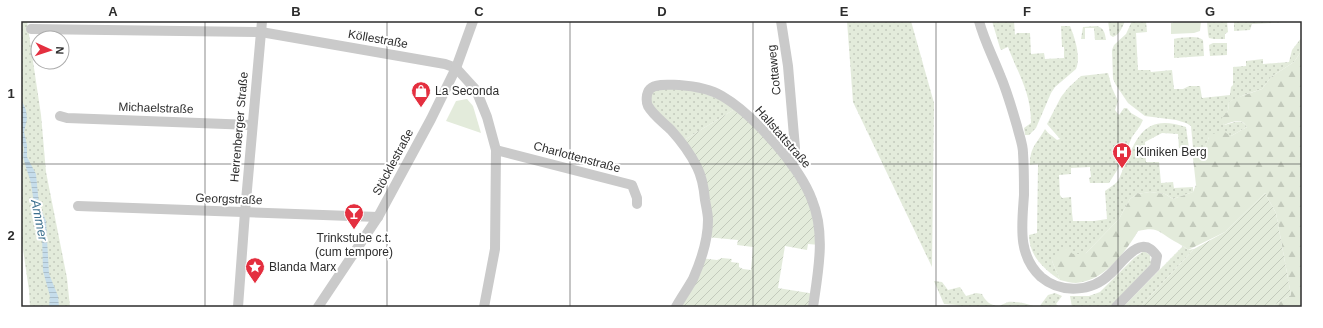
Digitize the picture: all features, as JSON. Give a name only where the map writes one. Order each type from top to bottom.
[{"type":"street","name":"Herrenberger Straße","points":[[238,307],[244,212],[262,21]]},
{"type":"street","name":"Stöcklestraße","points":[[318,307],[378,217],[431,119],[456,68],[474,21]]},
{"type":"street","name":"Cottaweg","points":[[781,21],[788,66],[795,148],[792,164]]},
{"type":"street","points":[[979,21],[1009,98],[1023,151],[1024,186],[1022,235],[1023,247],[1032,267],[1049,283],[1062,288],[1075,289],[1095,284],[1109,276],[1132,252],[1142,247],[1147,247],[1157,256],[1155,267],[1116,307]]},
{"type":"street","name":"Köllestraße","points":[[31,29],[261,32],[445,64],[456,68]]},
{"type":"street","points":[[456,68],[470,83],[480,98],[496,150],[495,249],[484,307]]},
{"type":"street","name":"Hallstattstraße","points":[[676,307],[693,279],[705,245],[708,220],[704,193],[697,168],[672,132],[648,106],[646,95],[650,89],[659,86],[672,85],[699,88],[721,96],[743,111],[792,164],[804,181],[812,199],[819,226],[820,253],[813,307]]},
{"type":"street","name":"Michaelstraße","points":[[60,116],[67,118],[252,125]]},
{"type":"street","name":"Charlottenstraße","points":[[496,150],[632,185],[637,198],[637,204]]},
{"type":"street","name":"Georgstraße","points":[[78,206],[378,217]]},
{"type":"green space","points":[[21,21],[27,21],[30,41],[30,70],[34,70],[41,115],[46,172],[67,278],[70,307],[30,307],[21,236]]},
{"type":"green space","points":[[847,21],[911,21],[934,103],[932,267],[853,102]]},
{"type":"green space","points":[[992,21],[1014,21],[1015,35],[1017,33],[1030,33],[1031,54],[1044,53],[1045,59],[1064,58],[1061,26],[1070,26],[1074,36],[1078,53],[1076,69],[1055,87],[1036,128],[1029,135],[1025,135],[1024,128],[1031,123],[1029,102],[1026,92],[1008,47],[1001,50],[1000,48]]},
{"type":"green space","points":[[1108,21],[1125,21],[1119,32],[1113,37],[1110,35]]},
{"type":"green space","points":[[1132,21],[1146,21],[1147,32],[1136,33],[1138,70],[1150,70],[1151,72],[1172,70],[1174,89],[1183,89],[1189,86],[1200,86],[1202,98],[1230,95],[1231,87],[1233,85],[1233,67],[1246,66],[1246,61],[1263,59],[1263,64],[1289,62],[1292,50],[1302,37],[1302,50],[1294,62],[1271,77],[1262,89],[1229,102],[1228,111],[1222,119],[1224,125],[1239,121],[1247,127],[1231,136],[1209,137],[1204,150],[1197,153],[1193,148],[1191,126],[1176,120],[1145,116],[1128,103],[1113,79],[1112,50],[1114,45],[1126,34]]},
{"type":"green space","points":[[1173,21],[1201,21],[1200,31],[1194,33],[1171,34],[1171,23],[1173,23]]},
{"type":"green space","points":[[1207,21],[1227,21],[1228,32],[1225,34],[1225,39],[1209,38]]},
{"type":"green space","points":[[1234,21],[1288,22],[1252,24],[1250,30],[1234,31]]},
{"type":"green space","points":[[1097,26],[1104,31],[1106,40],[1095,40],[1094,28],[1085,28],[1085,39],[1081,39],[1083,27]]},
{"type":"green space","points":[[1194,37],[1203,40],[1204,56],[1174,58],[1174,39]]},
{"type":"green space","points":[[1213,43],[1227,43],[1227,55],[1210,56],[1209,45]]},
{"type":"green space","points":[[1302,50],[1302,307],[1271,307],[1291,295],[1276,213],[1265,193],[1225,232],[1188,250],[1158,231],[1150,229],[1138,231],[1120,257],[1096,277],[1076,283],[1060,280],[1052,261],[1060,251],[1066,248],[1073,254],[1085,254],[1119,219],[1130,199],[1137,194],[1150,192],[1165,194],[1173,199],[1193,192],[1196,185],[1193,158],[1204,150],[1209,137],[1223,131],[1231,136],[1247,127],[1239,121],[1224,125],[1221,119],[1228,111],[1229,102],[1262,89],[1271,77],[1294,62]]},
{"type":"green space","points":[[1108,73],[1112,88],[1118,101],[1115,110],[1119,115],[1124,108],[1127,108],[1131,113],[1143,120],[1132,137],[1121,164],[1109,183],[1090,183],[1090,167],[1071,168],[1071,174],[1059,175],[1060,195],[1062,198],[1071,197],[1073,221],[1094,221],[1107,219],[1105,191],[1117,182],[1131,151],[1141,134],[1147,128],[1154,125],[1163,123],[1186,127],[1189,148],[1179,148],[1178,134],[1162,133],[1145,142],[1146,162],[1159,162],[1161,183],[1173,182],[1174,188],[1193,187],[1193,192],[1173,199],[1165,194],[1150,192],[1137,194],[1130,199],[1119,219],[1085,254],[1073,254],[1052,261],[1060,280],[1038,261],[1030,243],[1029,235],[1037,233],[1038,164],[1030,165],[1031,153],[1045,129],[1057,140],[1060,139],[1047,124],[1061,97],[1068,88],[1081,76]]},
{"type":"green space","points":[[683,85],[738,107],[681,142],[648,106],[650,89]]},
{"type":"green space","points":[[467,99],[473,106],[481,133],[446,121],[456,101]]},
{"type":"green space","points":[[738,107],[804,181],[820,245],[808,244],[807,250],[785,246],[778,288],[815,294],[813,307],[676,307],[700,258],[717,260],[722,258],[732,259],[731,262],[739,263],[739,267],[751,270],[753,247],[737,245],[738,240],[706,237],[704,193],[681,142]]},
{"type":"green space","points":[[1265,193],[1276,213],[1291,295],[1271,307],[1140,307],[1194,249],[1225,232]]},
{"type":"green space","points":[[1183,246],[1188,250],[1194,249],[1140,307],[1123,307]]},
{"type":"green space","points":[[1144,251],[1150,255],[1151,264],[1110,307],[1072,307],[1070,296],[1089,296],[1100,292],[1134,258]]},
{"type":"green space","points":[[934,281],[942,282],[948,290],[960,287],[966,296],[976,293],[982,294],[987,301],[993,305],[999,306],[1008,302],[1014,302],[1036,307],[964,307],[944,304]]},
{"type":"green space","points":[[1055,293],[1062,296],[1056,304],[1059,307],[1039,307],[1048,295]]},
{"type":"water","name":"Ammer","points":[[21,99],[26,110],[27,119],[24,132],[27,145],[27,157],[36,174],[39,205],[46,221],[49,274],[58,296],[59,307],[49,307],[50,296],[43,271],[42,233],[36,218],[31,183],[23,156],[24,148],[21,140]]},
{"type":"place","name":"La Seconda","points":[[421,108]]},
{"type":"place","name":"Kliniken Berg","points":[[1122,169]]},
{"type":"place","name":"Trinkstube c.t. (cum tempore)","points":[[354,230]]},
{"type":"place","name":"Blanda Marx","points":[[255,284]]}]
